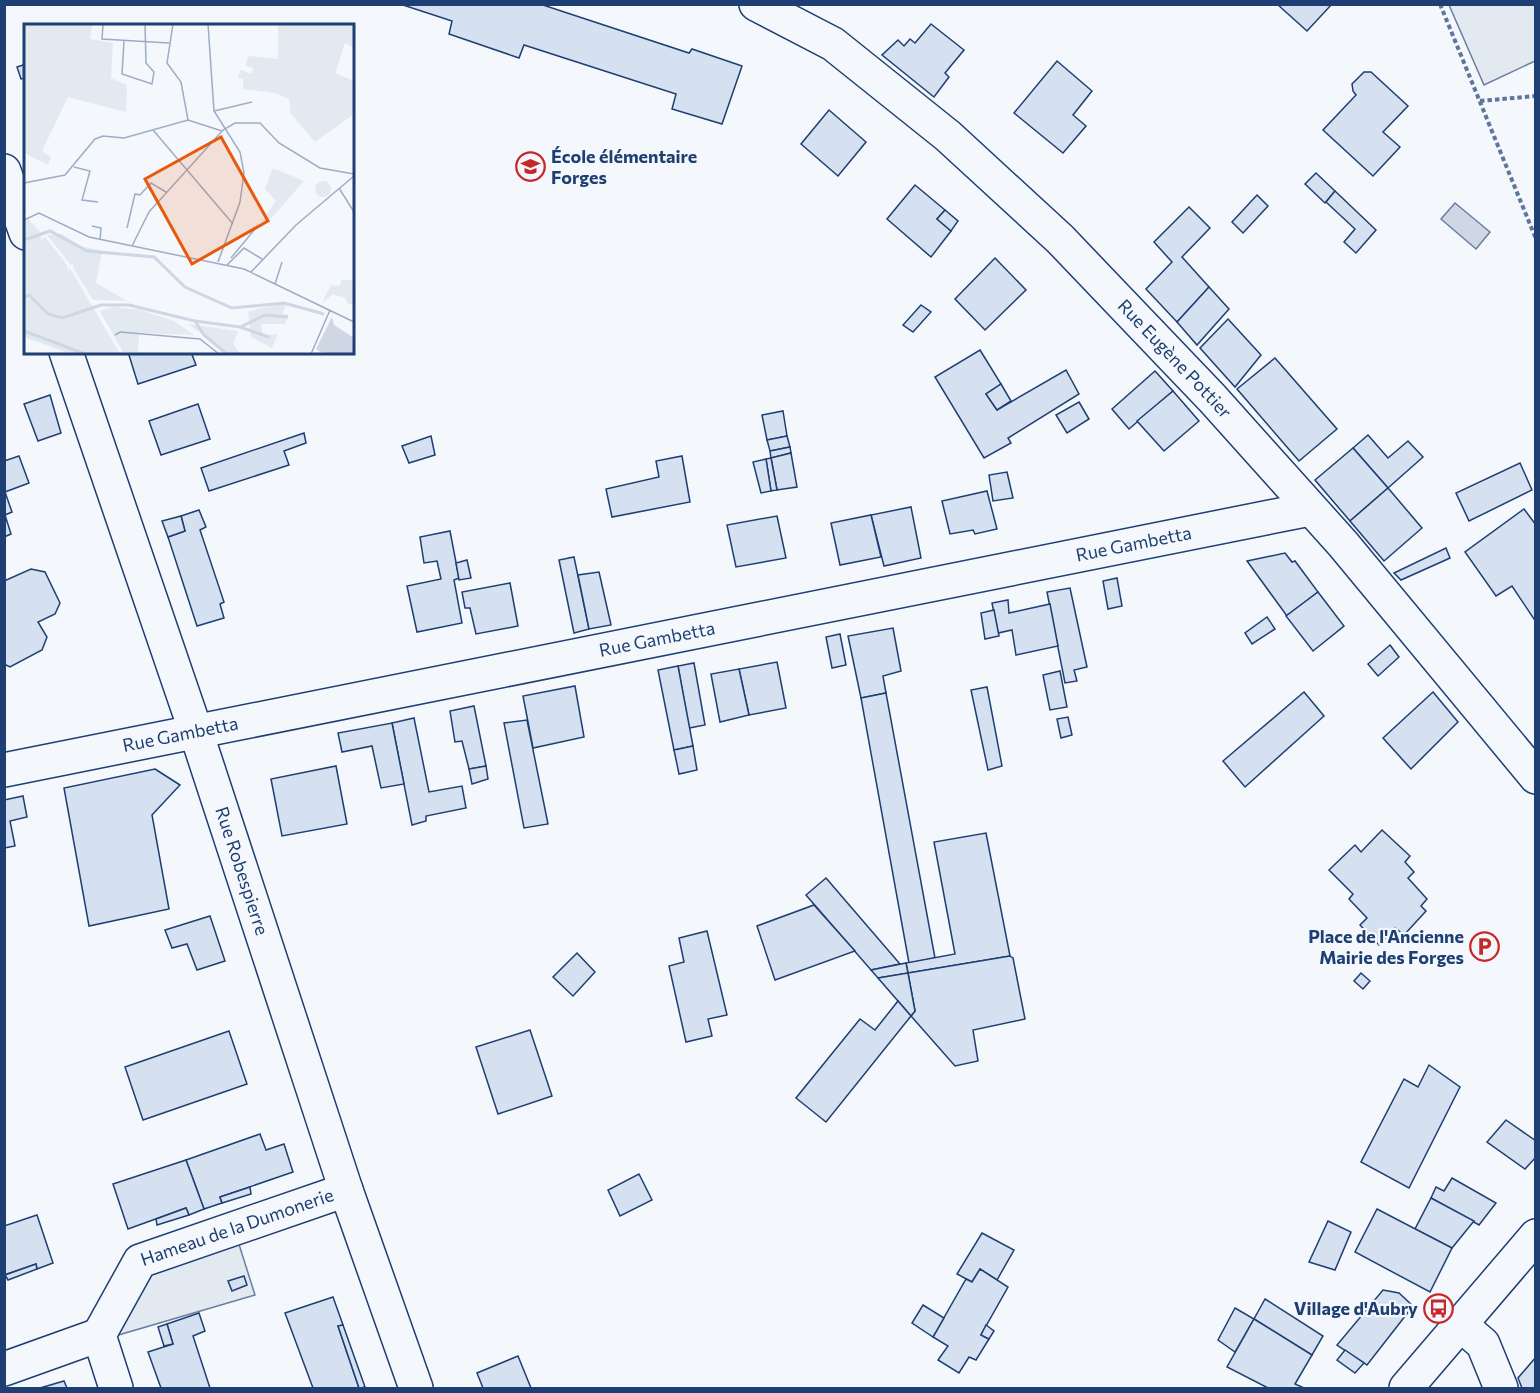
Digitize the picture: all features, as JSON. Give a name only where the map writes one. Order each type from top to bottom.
[{"type":"street","name":"Rue Eugène Pottier","points":[[756,4],[833,44],[948,136],[1060,239],[1212,398],[1343,544],[1536,777]]},
{"type":"street","points":[[4,171],[24,227]]},
{"type":"street","name":"Rue Robespierre","points":[[67,354],[196,732],[346,1190],[416,1389]]},
{"type":"street","name":"Rue Gambetta","points":[[4,770],[1310,509]]},
{"type":"street","name":"Hameau de la Dumonerie","points":[[99,1335],[140,1260],[346,1190]]},
{"type":"street","points":[[1406,1389],[1536,1236]]},
{"type":"street","points":[[1460,1324],[1484,1344],[1501,1389]]},
{"type":"street","points":[[4,1369],[99,1335],[116,1389]]},
{"type":"path","points":[[1440,4],[1536,239]]},
{"type":"path","points":[[1480,101],[1536,96]]},
{"type":"shaded area","points":[[1449,5],[1535,5],[1535,61],[1484,85]]},
{"type":"shaded area","points":[[1455,203],[1490,232],[1476,249],[1441,219]]},
{"type":"shaded area","points":[[237,1238],[255,1295],[115,1336],[142,1273]]},
{"type":"building","points":[[400,4],[540,4],[689,53],[692,49],[742,66],[722,124],[672,109],[676,94],[524,45],[519,58],[449,34],[452,21]]},
{"type":"building","points":[[1277,4],[1332,4],[1307,31]]},
{"type":"building","points":[[931,24],[964,50],[945,73],[949,77],[934,97],[882,55],[898,40],[904,46],[910,39],[915,43]]},
{"type":"building","points":[[1057,61],[1092,91],[1073,115],[1086,126],[1063,153],[1014,113]]},
{"type":"building","points":[[24,65],[24,78],[21,79],[17,67]]},
{"type":"building","points":[[1364,72],[1371,72],[1408,106],[1383,132],[1400,147],[1373,176],[1323,130],[1356,95],[1352,84]]},
{"type":"building","points":[[829,110],[866,142],[838,176],[801,144]]},
{"type":"building","points":[[1316,173],[1335,191],[1325,203],[1305,184]]},
{"type":"building","points":[[915,185],[945,210],[937,219],[951,231],[931,257],[887,219]]},
{"type":"building","points":[[1335,191],[1376,230],[1356,253],[1344,242],[1355,229],[1326,202]]},
{"type":"building","points":[[1257,195],[1268,206],[1243,233],[1232,222]]},
{"type":"building","points":[[1189,207],[1210,228],[1182,257],[1209,287],[1177,322],[1146,289],[1172,262],[1154,242]]},
{"type":"building","points":[[945,210],[958,221],[951,231],[937,219]]},
{"type":"building","points":[[995,258],[1026,290],[985,330],[955,299]]},
{"type":"building","points":[[1209,287],[1229,309],[1197,345],[1177,322]]},
{"type":"building","points":[[921,305],[931,312],[913,332],[903,325]]},
{"type":"building","points":[[1228,319],[1261,355],[1235,387],[1200,348]]},
{"type":"building","points":[[980,350],[1001,384],[986,394],[997,410],[1066,370],[1079,394],[1008,438],[1011,443],[984,458],[935,377]]},
{"type":"building","points":[[129,354],[192,354],[196,365],[138,384]]},
{"type":"building","points":[[1275,358],[1337,429],[1299,461],[1237,389]]},
{"type":"building","points":[[1155,371],[1173,391],[1129,429],[1112,409]]},
{"type":"building","points":[[1001,384],[1011,401],[997,410],[986,394]]},
{"type":"building","points":[[1173,391],[1199,421],[1164,451],[1137,421]]},
{"type":"building","points":[[50,395],[61,433],[38,441],[24,404]]},
{"type":"building","points":[[1079,402],[1089,419],[1067,433],[1056,415]]},
{"type":"building","points":[[198,404],[210,439],[161,455],[149,421]]},
{"type":"building","points":[[783,411],[787,436],[767,440],[762,415]]},
{"type":"building","points":[[304,433],[306,443],[284,451],[289,465],[209,491],[201,468]]},
{"type":"building","points":[[1368,435],[1388,458],[1408,441],[1423,457],[1388,488],[1353,448]]},
{"type":"building","points":[[431,436],[435,455],[409,463],[402,446]]},
{"type":"building","points":[[787,436],[790,447],[770,451],[767,440]]},
{"type":"building","points":[[790,447],[791,453],[771,458],[770,451]]},
{"type":"building","points":[[1353,448],[1388,488],[1350,521],[1315,480]]},
{"type":"building","points":[[791,453],[797,487],[777,490],[771,458]]},
{"type":"building","points":[[19,456],[29,483],[5,492],[12,512],[5,515],[11,534],[4,537],[4,461]]},
{"type":"building","points":[[682,456],[690,502],[612,517],[606,489],[659,477],[656,461]]},
{"type":"building","points":[[771,458],[777,490],[771,491],[766,459]]},
{"type":"building","points":[[766,459],[771,491],[761,493],[753,462]]},
{"type":"building","points":[[1520,463],[1532,490],[1469,521],[1456,493]]},
{"type":"building","points":[[1007,472],[1013,498],[993,501],[989,475]]},
{"type":"building","points":[[1388,488],[1422,528],[1384,561],[1350,521]]},
{"type":"building","points":[[987,491],[997,529],[975,534],[973,530],[950,534],[942,501]]},
{"type":"building","points":[[911,507],[921,558],[884,566],[871,515]]},
{"type":"building","points":[[1524,509],[1536,525],[1536,622],[1512,586],[1496,596],[1465,552]]},
{"type":"building","points":[[199,510],[206,527],[200,530],[224,602],[220,604],[224,618],[197,626],[168,537],[185,531],[181,516]]},
{"type":"building","points":[[871,515],[881,557],[840,565],[831,523]]},
{"type":"building","points":[[181,516],[185,531],[168,537],[162,521]]},
{"type":"building","points":[[777,516],[786,558],[736,567],[727,525]]},
{"type":"building","points":[[450,531],[459,578],[454,580],[462,623],[417,632],[407,586],[441,579],[437,561],[424,563],[420,537]]},
{"type":"building","points":[[1446,548],[1450,558],[1401,580],[1394,573]]},
{"type":"building","points":[[1285,553],[1292,562],[1295,561],[1318,592],[1287,616],[1247,561]]},
{"type":"building","points":[[574,557],[589,629],[574,633],[559,560]]},
{"type":"building","points":[[467,560],[471,578],[459,580],[456,563]]},
{"type":"building","points":[[31,569],[45,572],[60,603],[55,614],[38,622],[47,637],[42,650],[10,667],[4,664],[4,581]]},
{"type":"building","points":[[599,572],[611,625],[589,629],[578,575]]},
{"type":"building","points":[[1117,578],[1122,606],[1108,609],[1103,581]]},
{"type":"building","points":[[510,583],[518,626],[476,634],[470,608],[465,608],[462,592]]},
{"type":"building","points":[[1070,588],[1087,667],[1074,670],[1077,681],[1065,683],[1047,592]]},
{"type":"building","points":[[1318,592],[1344,626],[1313,651],[1286,616]]},
{"type":"building","points":[[1008,600],[1009,613],[1050,604],[1058,646],[1016,655],[1012,630],[998,633],[992,603]]},
{"type":"building","points":[[994,610],[999,636],[985,639],[981,613]]},
{"type":"building","points":[[1267,617],[1275,629],[1252,644],[1245,633]]},
{"type":"building","points":[[893,628],[901,671],[883,676],[886,693],[861,698],[848,636]]},
{"type":"building","points":[[840,634],[846,665],[832,668],[826,637]]},
{"type":"building","points":[[1390,645],[1399,657],[1378,676],[1368,664]]},
{"type":"building","points":[[777,662],[786,708],[749,715],[739,669]]},
{"type":"building","points":[[694,663],[705,725],[689,728],[678,666]]},
{"type":"building","points":[[678,666],[693,746],[674,750],[658,670]]},
{"type":"building","points":[[739,669],[749,715],[720,722],[711,674]]},
{"type":"building","points":[[1060,671],[1067,707],[1050,710],[1043,675]]},
{"type":"building","points":[[575,686],[584,737],[533,748],[523,696]]},
{"type":"building","points":[[987,687],[1002,766],[988,770],[971,690]]},
{"type":"building","points":[[1304,692],[1324,716],[1245,787],[1223,761]]},
{"type":"building","points":[[1433,692],[1458,722],[1411,769],[1383,738]]},
{"type":"building","points":[[886,693],[935,958],[909,963],[861,698]]},
{"type":"building","points":[[474,706],[486,766],[469,769],[462,741],[455,742],[450,711]]},
{"type":"building","points":[[1068,717],[1072,735],[1061,738],[1057,719]]},
{"type":"building","points":[[414,718],[429,792],[462,786],[466,808],[426,816],[426,821],[412,825],[392,723]]},
{"type":"building","points":[[527,720],[548,824],[524,828],[504,723]]},
{"type":"building","points":[[392,723],[404,784],[381,788],[372,746],[342,752],[338,733]]},
{"type":"building","points":[[693,746],[697,770],[679,774],[674,750]]},
{"type":"building","points":[[336,766],[347,824],[282,836],[271,779]]},
{"type":"building","points":[[486,766],[488,779],[472,784],[469,769]]},
{"type":"building","points":[[155,769],[180,785],[152,815],[169,909],[89,926],[64,788]]},
{"type":"building","points":[[23,796],[27,817],[10,821],[15,846],[4,848],[4,800]]},
{"type":"building","points":[[1382,830],[1410,856],[1405,862],[1414,872],[1408,878],[1427,899],[1421,906],[1426,911],[1404,935],[1395,928],[1379,945],[1360,925],[1367,918],[1349,899],[1353,894],[1329,870],[1355,845],[1361,852]]},
{"type":"building","points":[[986,833],[1010,956],[908,973],[906,963],[955,954],[934,842]]},
{"type":"building","points":[[826,878],[900,964],[871,970],[806,895]]},
{"type":"building","points":[[814,905],[855,951],[775,980],[757,926]]},
{"type":"building","points":[[210,916],[225,961],[197,970],[187,944],[172,948],[165,930]]},
{"type":"building","points":[[707,931],[727,1015],[708,1019],[712,1036],[686,1042],[669,966],[684,962],[679,938]]},
{"type":"building","points":[[577,953],[595,972],[573,996],[553,977]]},
{"type":"building","points":[[1010,956],[1013,958],[1025,1019],[973,1030],[978,1061],[955,1066],[911,1016],[915,1011],[908,973]]},
{"type":"building","points":[[906,963],[908,973],[878,978],[871,970]]},
{"type":"building","points":[[908,973],[915,1011],[911,1016],[878,978]]},
{"type":"building","points":[[1361,973],[1370,981],[1363,989],[1354,981]]},
{"type":"building","points":[[898,1001],[911,1016],[826,1122],[796,1098],[860,1019],[875,1030]]},
{"type":"building","points":[[530,1030],[552,1096],[498,1114],[476,1047]]},
{"type":"building","points":[[229,1031],[247,1084],[143,1120],[125,1067]]},
{"type":"building","points":[[1429,1065],[1460,1087],[1409,1188],[1361,1162],[1404,1079],[1418,1087]]},
{"type":"building","points":[[1506,1120],[1536,1141],[1536,1157],[1525,1169],[1487,1142]]},
{"type":"building","points":[[260,1134],[266,1150],[284,1144],[293,1172],[220,1197],[222,1203],[204,1209],[186,1160]]},
{"type":"building","points":[[186,1160],[204,1209],[189,1215],[186,1208],[128,1229],[113,1184]]},
{"type":"building","points":[[639,1174],[652,1200],[620,1216],[608,1190]]},
{"type":"building","points":[[1452,1178],[1496,1203],[1479,1225],[1431,1198],[1436,1187],[1444,1191]]},
{"type":"building","points":[[250,1187],[251,1194],[222,1203],[220,1197]]},
{"type":"building","points":[[1431,1198],[1474,1221],[1452,1248],[1415,1229]]},
{"type":"building","points":[[186,1208],[189,1215],[157,1225],[156,1219]]},
{"type":"building","points":[[1377,1209],[1452,1248],[1430,1292],[1355,1252]]},
{"type":"building","points":[[37,1215],[53,1263],[37,1269],[36,1264],[4,1275],[4,1226]]},
{"type":"building","points":[[1328,1221],[1351,1232],[1335,1270],[1309,1262]]},
{"type":"building","points":[[982,1233],[1014,1250],[997,1280],[980,1269],[972,1282],[957,1274]]},
{"type":"building","points":[[36,1264],[37,1269],[8,1280],[5,1275]]},
{"type":"building","points":[[980,1269],[1008,1287],[981,1335],[989,1339],[976,1360],[969,1357],[959,1373],[938,1360],[948,1346],[933,1337],[966,1279],[972,1282]]},
{"type":"building","points":[[244,1276],[247,1285],[232,1291],[228,1281]]},
{"type":"building","points":[[1383,1290],[1399,1293],[1413,1306],[1367,1365],[1337,1345]]},
{"type":"building","points":[[333,1297],[343,1325],[338,1326],[359,1388],[313,1388],[285,1313]]},
{"type":"building","points":[[1265,1299],[1323,1336],[1312,1355],[1254,1319]]},
{"type":"building","points":[[923,1305],[944,1318],[933,1337],[912,1323]]},
{"type":"building","points":[[1235,1308],[1254,1319],[1235,1352],[1218,1340]]},
{"type":"building","points":[[199,1313],[205,1331],[193,1336],[210,1388],[161,1388],[148,1352],[173,1344],[167,1324]]},
{"type":"building","points":[[1254,1319],[1312,1355],[1295,1384],[1304,1388],[1268,1388],[1227,1367]]},
{"type":"building","points":[[167,1324],[173,1344],[164,1346],[158,1327]]},
{"type":"building","points":[[343,1325],[365,1387],[359,1388],[338,1326]]},
{"type":"building","points":[[986,1325],[994,1331],[989,1339],[981,1335]]},
{"type":"building","points":[[1345,1350],[1364,1363],[1355,1373],[1337,1360]]},
{"type":"building","points":[[518,1356],[531,1388],[483,1388],[477,1373]]},
{"type":"building","points":[[1536,1357],[1536,1388],[1522,1388],[1518,1378]]},
{"type":"building","points":[[64,1381],[67,1388],[40,1388]]},
{"type":"place","name":"École élémentaire Forges","points":[[530,167]]},
{"type":"place","name":"Place de l'Ancienne Mairie des Forges","points":[[1485,947]]},
{"type":"place","name":"Village d'Aubry","points":[[1439,1309]]}]
